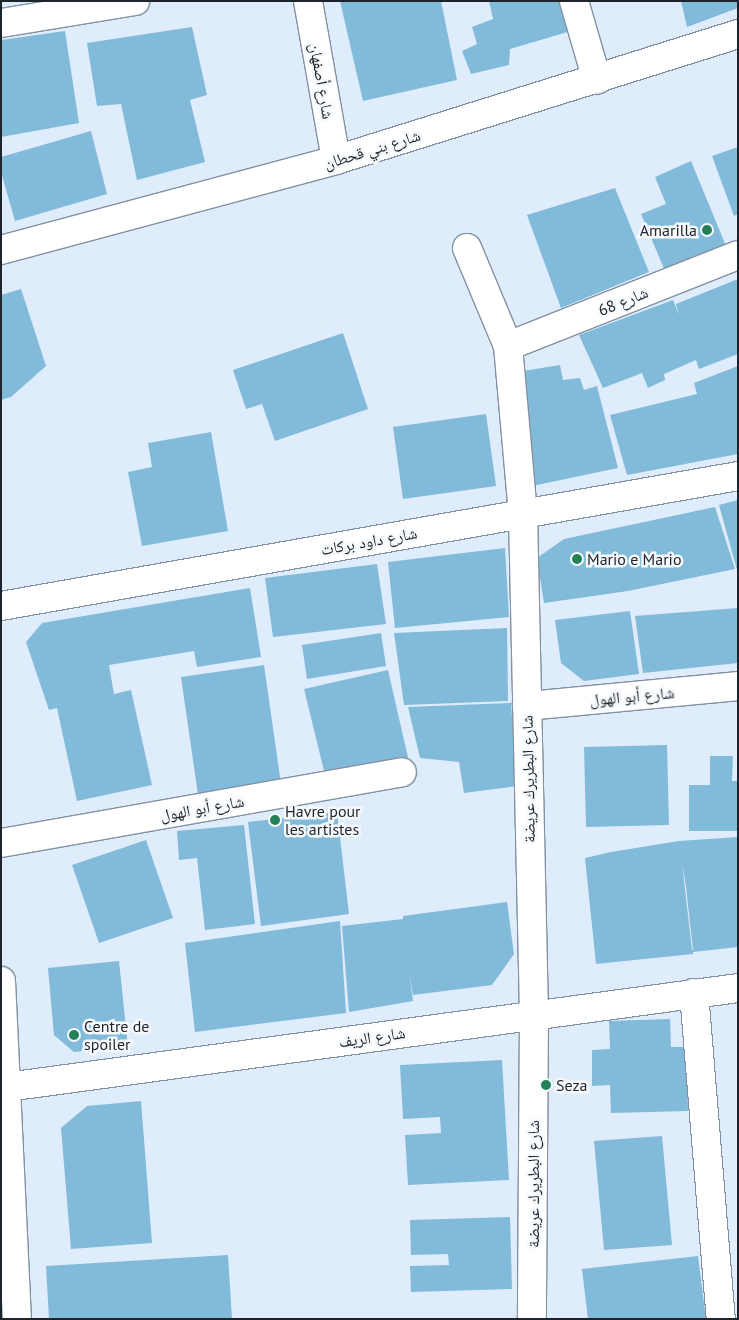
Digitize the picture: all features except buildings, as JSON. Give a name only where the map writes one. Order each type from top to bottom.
[{"type":"street","points":[[1,23],[136,1]]},
{"type":"street","name":"شارع أصفهان","points":[[308,1],[336,160]]},
{"type":"street","points":[[574,1],[597,80]]},
{"type":"street","name":"شارع بني قحطان","points":[[1,250],[336,160],[597,80],[738,34]]},
{"type":"street","name":"شارع البطريرك عريضة","points":[[467,248],[508,346],[523,514],[534,1015],[532,1319]]},
{"type":"street","name":"شارع 68","points":[[508,346],[738,255]]},
{"type":"street","name":"شارع داود بركات","points":[[1,606],[738,476]]},
{"type":"street","name":"شارع أبو الهول","points":[[527,706],[738,686]]},
{"type":"street","name":"شارع أبو الهول","points":[[1,843],[402,772]]},
{"type":"street","points":[[1,981],[7,1087],[6,1168],[17,1319]]},
{"type":"street","name":"شارع الريف","points":[[7,1087],[738,988]]},
{"type":"street","points":[[694,993],[721,1319]]},
{"type":"place","name":"Amarilla","points":[[707,230]]},
{"type":"place","name":"Mario e Mario","points":[[577,559]]},
{"type":"place","name":"Havre pour les artistes","points":[[275,820]]},
{"type":"place","name":"Centre de spoiler","points":[[74,1035]]},
{"type":"place","name":"Seza","points":[[546,1085]]}]
